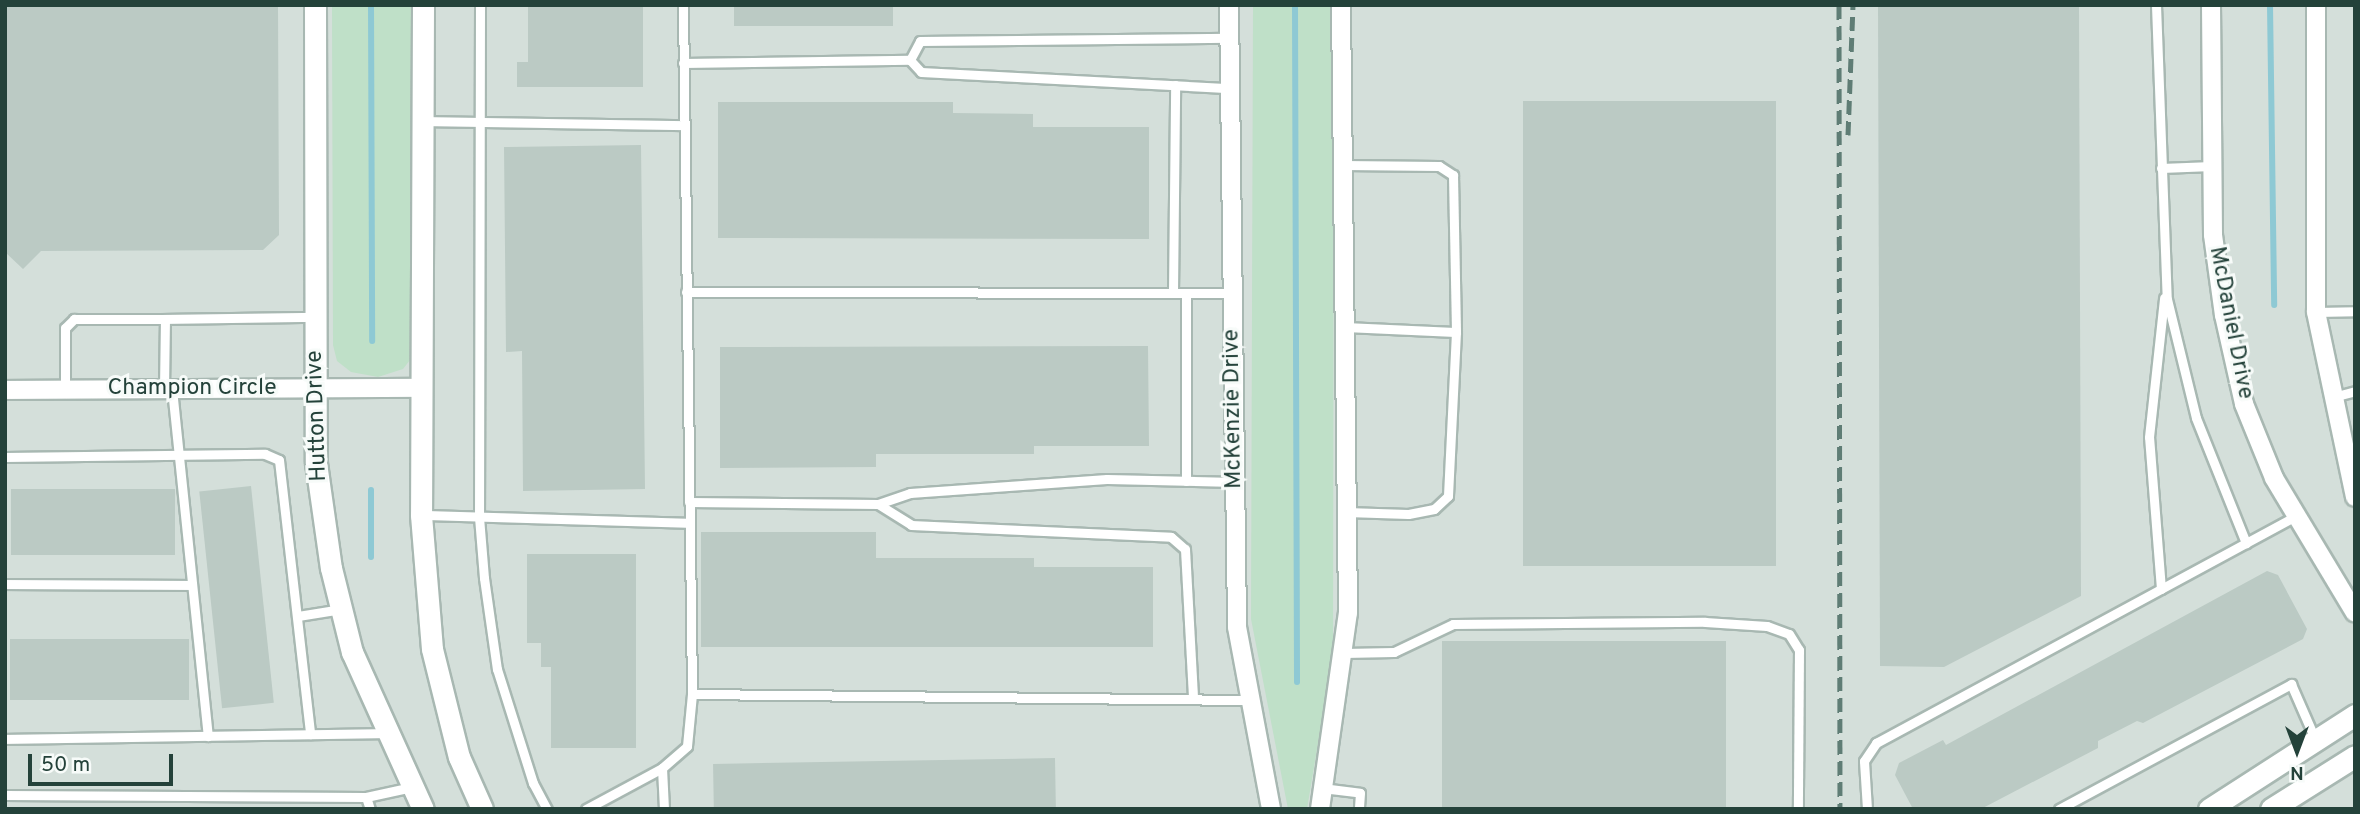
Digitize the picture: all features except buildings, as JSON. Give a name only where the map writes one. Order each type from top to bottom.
[{"type":"street","name":"Hutton Drive","points":[[315,5],[316,463],[352,652],[423,809]]},
{"type":"street","points":[[423,5],[421,515],[432,649],[459,757],[482,809]]},
{"type":"street","name":"McKenzie Drive","points":[[1229,5],[1237,628],[1248,700],[1271,809]]},
{"type":"street","points":[[1320,809],[1348,613],[1341,5]]},
{"type":"street","name":"McDaniel Drive","points":[[2211,5],[2213,235],[2224,316],[2244,404],[2274,478],[2355,613]]},
{"type":"street","points":[[2316,5],[2316,312],[2331,398],[2355,497]]},
{"type":"street","name":"Champion Circle","points":[[5,390],[422,388]]},
{"type":"street","points":[[2208,809],[2355,715]]},
{"type":"street","points":[[2271,809],[2297,801],[2355,756]]},
{"type":"lane","points":[[480,5],[480,517],[497,669],[533,783],[547,809]]},
{"type":"lane","points":[[586,809],[662,768],[687,746],[692,694],[682,5]]},
{"type":"lane","points":[[2155,5],[2166,285],[2149,437],[2161,589]]},
{"type":"lane","points":[[910,60],[920,41],[1230,38]]},
{"type":"lane","points":[[683,63],[910,60],[921,72],[1230,88]]},
{"type":"lane","points":[[1173,293],[1175,85]]},
{"type":"lane","points":[[423,121],[684,125]]},
{"type":"lane","points":[[1343,165],[1439,166],[1453,174],[1456,332],[1448,496],[1434,509],[1409,514],[1346,512]]},
{"type":"lane","points":[[2161,168],[2212,166]]},
{"type":"lane","points":[[2166,285],[2196,418],[2246,543]]},
{"type":"lane","points":[[686,292],[1233,293]]},
{"type":"lane","points":[[1186,293],[1186,481]]},
{"type":"lane","points":[[2316,312],[2355,311]]},
{"type":"lane","points":[[65,390],[65,328],[74,319],[315,317]]},
{"type":"lane","points":[[165,319],[168,390],[179,456],[208,736]]},
{"type":"lane","points":[[1343,327],[1456,332]]},
{"type":"lane","points":[[2331,398],[2355,391]]},
{"type":"lane","points":[[5,457],[265,454],[279,460],[310,734]]},
{"type":"lane","points":[[689,502],[878,503],[909,493],[1107,479],[1235,482]]},
{"type":"lane","points":[[878,503],[911,525],[1171,537],[1185,549],[1193,699]]},
{"type":"lane","points":[[421,515],[690,523]]},
{"type":"lane","points":[[1867,809],[1864,761],[1876,743],[2296,516]]},
{"type":"lane","points":[[5,584],[192,584]]},
{"type":"lane","points":[[298,616],[342,609]]},
{"type":"lane","points":[[1344,653],[1394,652],[1453,624],[1704,622],[1767,626],[1789,634],[1799,650],[1798,809]]},
{"type":"lane","points":[[2059,809],[2291,684],[2315,739]]},
{"type":"lane","points":[[692,694],[1248,700]]},
{"type":"lane","points":[[5,740],[388,733]]},
{"type":"lane","points":[[662,768],[664,809]]},
{"type":"lane","points":[[5,795],[366,797],[412,787]]},
{"type":"lane","points":[[1322,788],[1360,793],[1359,809]]},
{"type":"lane","points":[[234,809],[235,796]]},
{"type":"lane","points":[[366,797],[370,809]]},
{"type":"shaded area","points":[[5,5],[2355,5],[2355,809],[5,809]]},
{"type":"green space","points":[[332,5],[414,5],[414,355],[403,369],[378,377],[351,372],[337,361],[333,345]]},
{"type":"green space","points":[[1253,5],[1333,5],[1334,11],[1333,654],[1307,809],[1288,809],[1251,619]]},
{"type":"waterway","points":[[371,5],[372,341]]},
{"type":"waterway","points":[[1295,5],[1297,682]]},
{"type":"waterway","points":[[2270,5],[2274,305]]},
{"type":"waterway","points":[[371,490],[371,557]]},
{"type":"railway","points":[[1839,5],[1840,809]]},
{"type":"railway","points":[[1848,135],[1853,5]]}]
